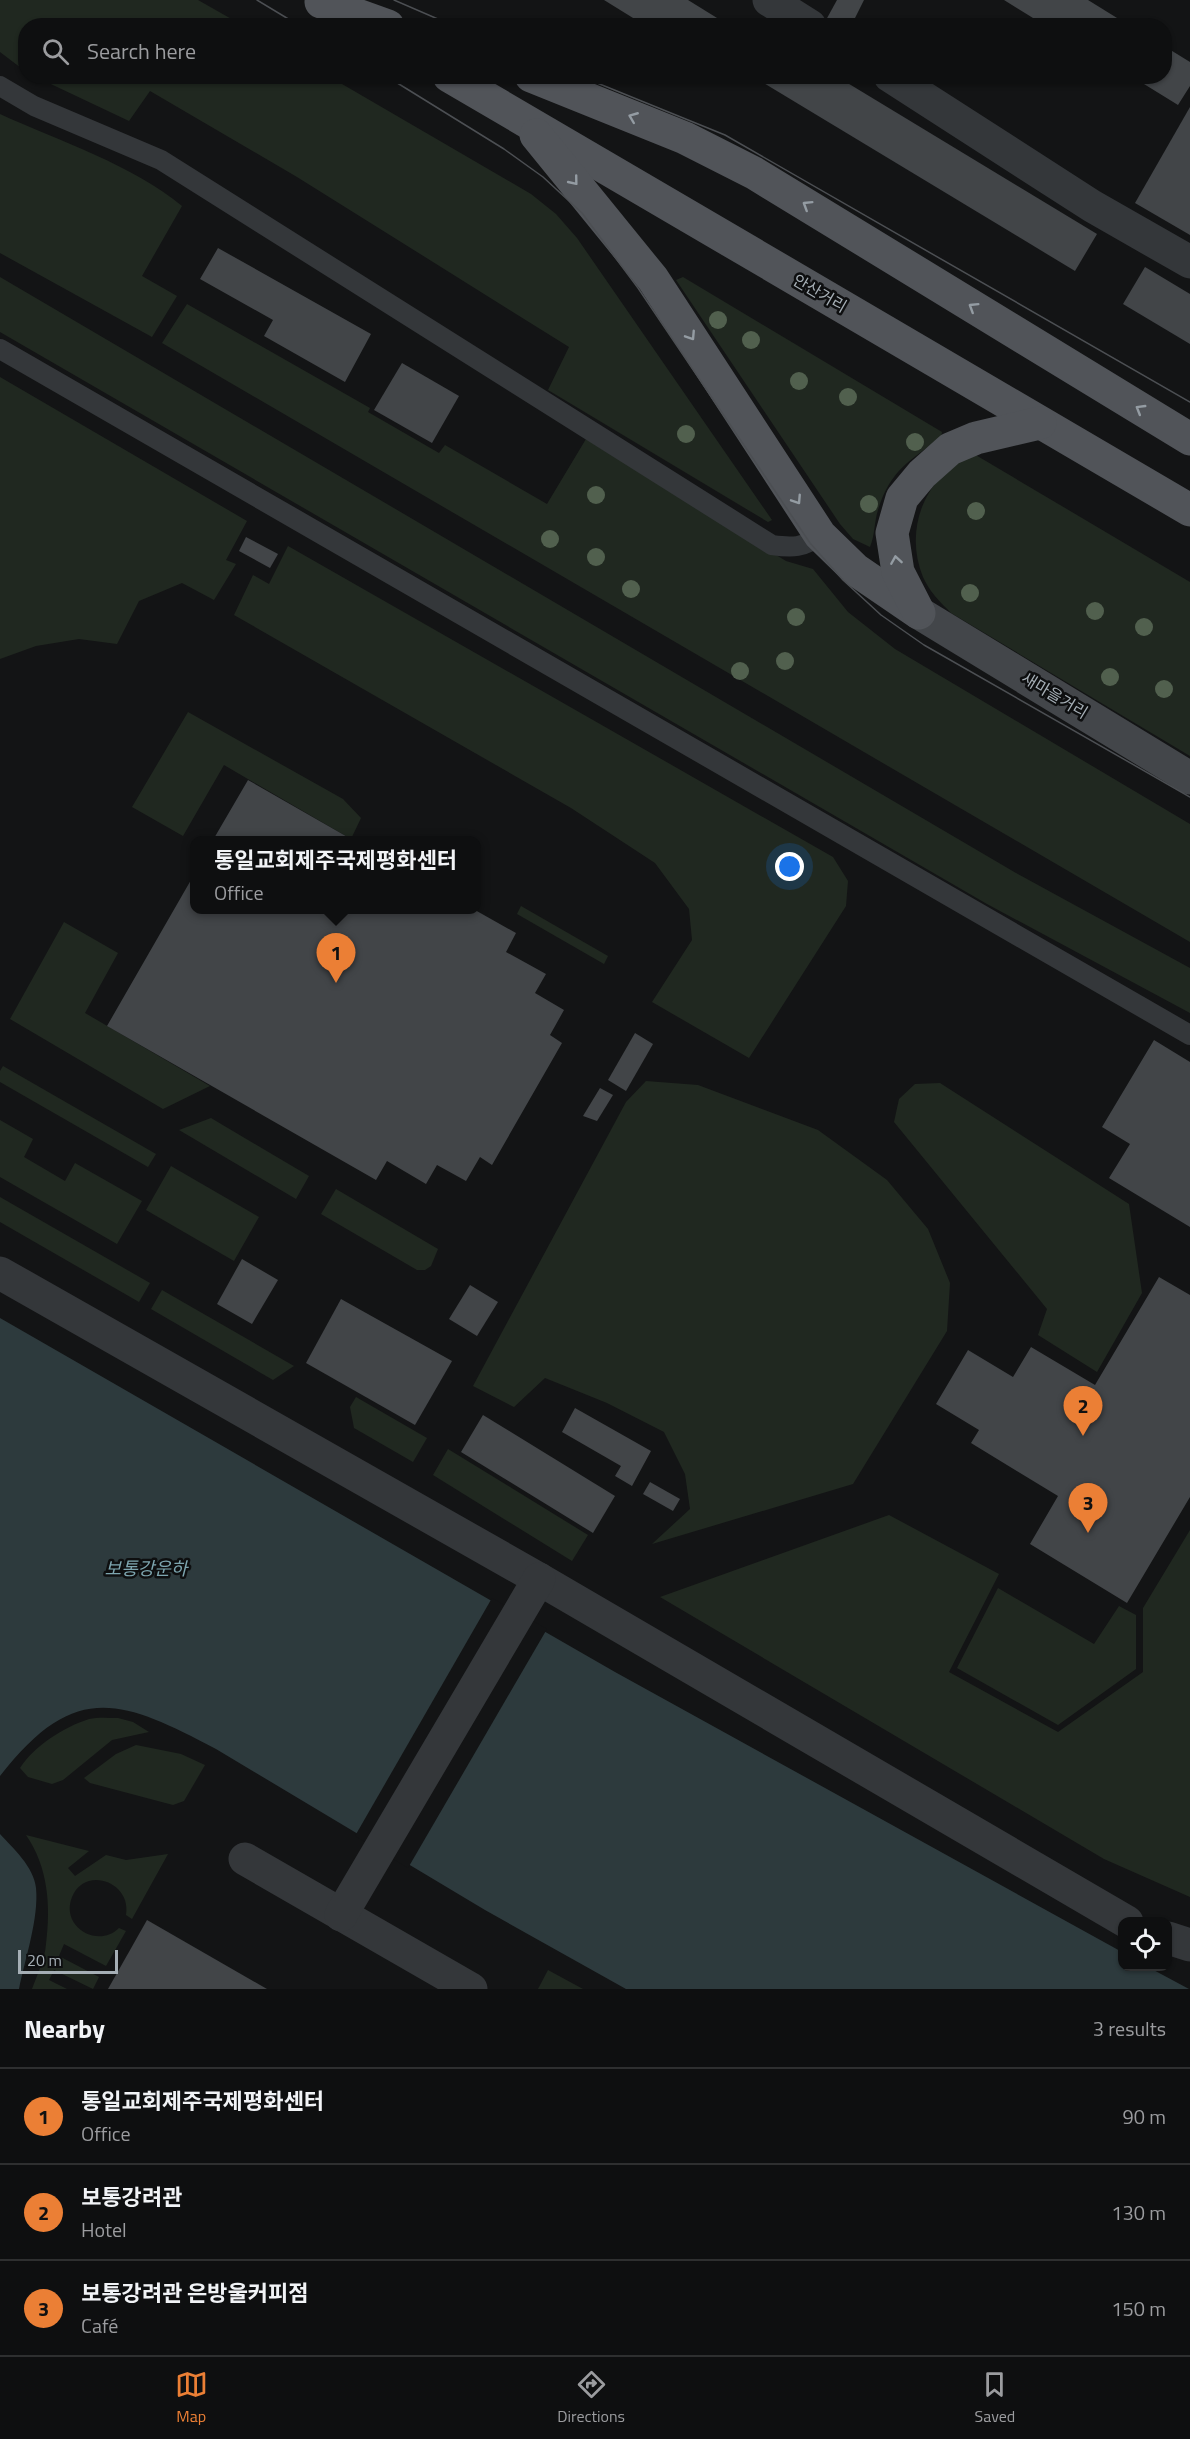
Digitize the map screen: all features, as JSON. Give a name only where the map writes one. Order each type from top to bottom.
[{"type":"main road","points":[[319,1],[348,18]]},
{"type":"main road","points":[[319,1],[366,18]]},
{"type":"main road","name":"안산거리","points":[[463,84],[1180,504]]},
{"type":"main road","points":[[551,84],[686,138],[754,173],[1190,439]]},
{"type":"main road","points":[[524,119],[653,279],[820,535],[855,570],[919,613]]},
{"type":"main road","points":[[919,613],[898,572],[892,533],[902,498],[922,474],[950,449],[976,438],[1040,423]]},
{"type":"main road","name":"새마을거리","points":[[919,613],[1190,778]]},
{"type":"street","points":[[902,84],[1092,206],[1190,262]]},
{"type":"street","points":[[0,1274],[539,1579],[1118,1917]]},
{"type":"street","points":[[341,1915],[539,1579]]},
{"type":"street","points":[[245,1859],[471,1989]]},
{"type":"street","points":[[1172,1940],[1190,1945]]},
{"type":"lane","points":[[0,86],[34,106],[161,160],[772,545],[800,547],[820,535]]},
{"type":"lane","points":[[0,349],[1190,1035]]},
{"type":"shaded area","points":[[0,0],[198,0],[230,18],[18,18],[18,66],[0,52]]},
{"type":"shaded area","points":[[51,84],[342,84],[531,194],[556,214],[577,238],[772,520],[768,522],[548,390],[569,347],[297,177],[150,91],[129,121]]},
{"type":"shaded area","points":[[0,114],[119,166],[142,178],[182,206],[142,276],[177,296],[152,337],[0,253]]},
{"type":"shaded area","points":[[0,277],[1016,873],[1190,968],[1190,1013],[987,904],[0,332]]},
{"type":"shaded area","points":[[683,277],[942,432],[941,437],[910,460],[895,475],[878,510],[870,547],[853,539],[840,524],[676,280]]},
{"type":"shaded area","points":[[187,304],[370,408],[368,412],[439,453],[445,445],[547,504],[586,439],[786,561],[813,569],[848,612],[895,649],[1190,824],[1190,942],[162,343]]},
{"type":"shaded area","points":[[0,377],[247,521],[226,560],[236,564],[214,600],[182,583],[139,601],[117,644],[79,639],[36,646],[0,659]]},
{"type":"shaded area","points":[[974,454],[1190,582],[1190,756],[951,613],[932,592],[925,582],[917,558],[918,522],[923,505],[931,489],[943,475],[957,463]]},
{"type":"shaded area","points":[[288,546],[833,857],[848,881],[846,906],[749,1058],[652,1002],[692,940],[689,909],[655,863],[571,808],[234,615],[253,575],[269,584]]},
{"type":"shaded area","points":[[188,712],[343,799],[361,818],[352,836],[346,836],[224,765],[183,836],[132,807]]},
{"type":"shaded area","points":[[521,906],[608,956],[604,964],[517,914]]},
{"type":"shaded area","points":[[64,922],[118,953],[85,1013],[210,1086],[163,1109],[10,1019]]},
{"type":"shaded area","points":[[3,1066],[156,1154],[148,1167],[0,1082],[0,1071]]},
{"type":"shaded area","points":[[646,1081],[698,1085],[818,1130],[887,1180],[928,1229],[950,1283],[947,1331],[853,1484],[652,1544],[690,1509],[685,1474],[664,1432],[607,1403],[545,1378],[514,1407],[473,1386],[626,1102]]},
{"type":"shaded area","points":[[940,1083],[1129,1204],[1142,1293],[1097,1372],[1038,1335],[1047,1309],[894,1122],[899,1099],[915,1084]]},
{"type":"shaded area","points":[[211,1118],[309,1176],[296,1199],[179,1130]]},
{"type":"shaded area","points":[[0,1120],[33,1139],[24,1157],[65,1181],[75,1163],[142,1201],[117,1244],[0,1177]]},
{"type":"shaded area","points":[[171,1166],[259,1217],[234,1261],[146,1210]]},
{"type":"shaded area","points":[[336,1189],[438,1249],[431,1266],[425,1270],[417,1270],[321,1214]]},
{"type":"shaded area","points":[[0,1197],[150,1283],[139,1302],[0,1222]]},
{"type":"shaded area","points":[[162,1290],[294,1366],[273,1380],[151,1309]]},
{"type":"shaded area","points":[[356,1397],[427,1438],[413,1462],[354,1428],[350,1407]]},
{"type":"shaded area","points":[[448,1449],[588,1535],[572,1561],[433,1475]]},
{"type":"shaded area","points":[[889,1515],[999,1574],[949,1672],[1058,1732],[1143,1672],[1143,1608],[1190,1530],[1190,1897],[1104,1859],[660,1597]]},
{"type":"shaded area","points":[[998,1588],[1094,1644],[1119,1606],[1136,1615],[1136,1669],[1058,1725],[957,1668]]},
{"type":"shaded area","points":[[118,1718],[133,1722],[149,1732],[112,1740],[63,1780],[52,1784],[28,1777],[20,1768],[41,1745],[70,1727],[89,1719]]},
{"type":"shaded area","points":[[136,1745],[181,1754],[205,1765],[184,1801],[173,1805],[90,1783],[84,1778],[116,1754]]},
{"type":"shaded area","points":[[26,1835],[89,1851],[68,1868],[75,1876],[106,1855],[126,1860],[168,1854],[132,1919],[126,1915],[126,1903],[122,1894],[115,1886],[106,1882],[96,1880],[87,1882],[78,1887],[72,1897],[71,1917],[83,1932],[101,1936],[110,1934],[119,1928],[126,1931],[106,1966],[64,1944],[59,1956],[99,1977],[93,1989],[54,1970],[49,1980],[67,1989],[32,1989],[45,1950],[48,1901],[39,1860]]},
{"type":"shaded area","points":[[548,1970],[583,1989],[538,1989]]},
{"type":"water","name":"보통강운하","points":[[0,1318],[615,1672],[1118,1950],[1118,1971],[1155,1971],[1189,1989],[626,1989],[485,1910],[216,1749],[152,1718],[125,1710],[100,1708],[76,1712],[51,1725],[27,1745],[0,1776]]},
{"type":"water","points":[[0,1834],[27,1865],[36,1888],[34,1925],[19,1989],[0,1989]]},
{"type":"pier","points":[[492,1598],[547,1629],[408,1868],[355,1836]]},
{"type":"building","points":[[604,0],[688,0],[717,18],[633,18]]},
{"type":"building","points":[[837,0],[864,0],[855,18],[827,18]]},
{"type":"building","points":[[1004,0],[1088,0],[1117,18],[1033,18]]},
{"type":"building","points":[[1172,51],[1190,62],[1190,86],[1178,105],[1144,84],[1172,84]]},
{"type":"building","points":[[765,84],[849,84],[1097,234],[1075,271]]},
{"type":"building","points":[[1190,107],[1190,235],[1135,203]]},
{"type":"building","points":[[218,248],[371,334],[345,382],[264,336],[273,320],[200,279]]},
{"type":"building","points":[[1145,267],[1190,294],[1190,344],[1123,304]]},
{"type":"building","points":[[402,363],[459,396],[432,443],[374,410]]},
{"type":"building","points":[[246,537],[278,554],[270,568],[239,551]]},
{"type":"building","points":[[248,780],[346,836],[215,836]]},
{"type":"building","points":[[190,882],[190,914],[481,913],[516,933],[506,952],[546,974],[535,993],[564,1010],[550,1035],[562,1043],[492,1165],[480,1157],[466,1181],[437,1165],[426,1184],[387,1161],[376,1180],[107,1026]]},
{"type":"building","points":[[635,1033],[653,1044],[626,1091],[608,1080]]},
{"type":"building","points":[[1154,1040],[1190,1062],[1190,1227],[1109,1178],[1130,1144],[1102,1127]]},
{"type":"building","points":[[600,1088],[613,1095],[597,1121],[583,1116]]},
{"type":"building","points":[[242,1259],[278,1280],[252,1324],[217,1304]]},
{"type":"building","points":[[1159,1277],[1190,1295],[1190,1497],[1127,1603],[1030,1544],[1058,1496],[971,1443],[979,1430],[936,1404],[968,1350],[1013,1377],[1031,1347],[1095,1385]]},
{"type":"building","points":[[470,1285],[498,1302],[477,1336],[449,1319]]},
{"type":"building","points":[[341,1299],[452,1361],[415,1425],[306,1363]]},
{"type":"building","points":[[575,1408],[651,1451],[632,1486],[615,1476],[621,1466],[562,1432]]},
{"type":"building","points":[[483,1415],[615,1496],[593,1533],[461,1452]]},
{"type":"building","points":[[650,1482],[680,1499],[673,1511],[643,1494]]},
{"type":"building","points":[[147,1920],[267,1989],[108,1989]]},
{"type":"tram line","points":[[257,0],[287,18]]},
{"type":"tram line","points":[[394,0],[436,18]]},
{"type":"tram line","points":[[399,84],[504,149],[543,177],[582,213],[638,288],[810,543],[843,580],[881,615],[924,645],[1190,797]]},
{"type":"tram line","points":[[600,84],[725,135],[1190,402]]},
{"type":"place","name":"통일교회제주국제평화센터","points":[[336,983]]},
{"type":"place","name":"보통강려관","points":[[1083,1436]]},
{"type":"place","name":"보통강려관 은방울커피점","points":[[1088,1533]]}]
